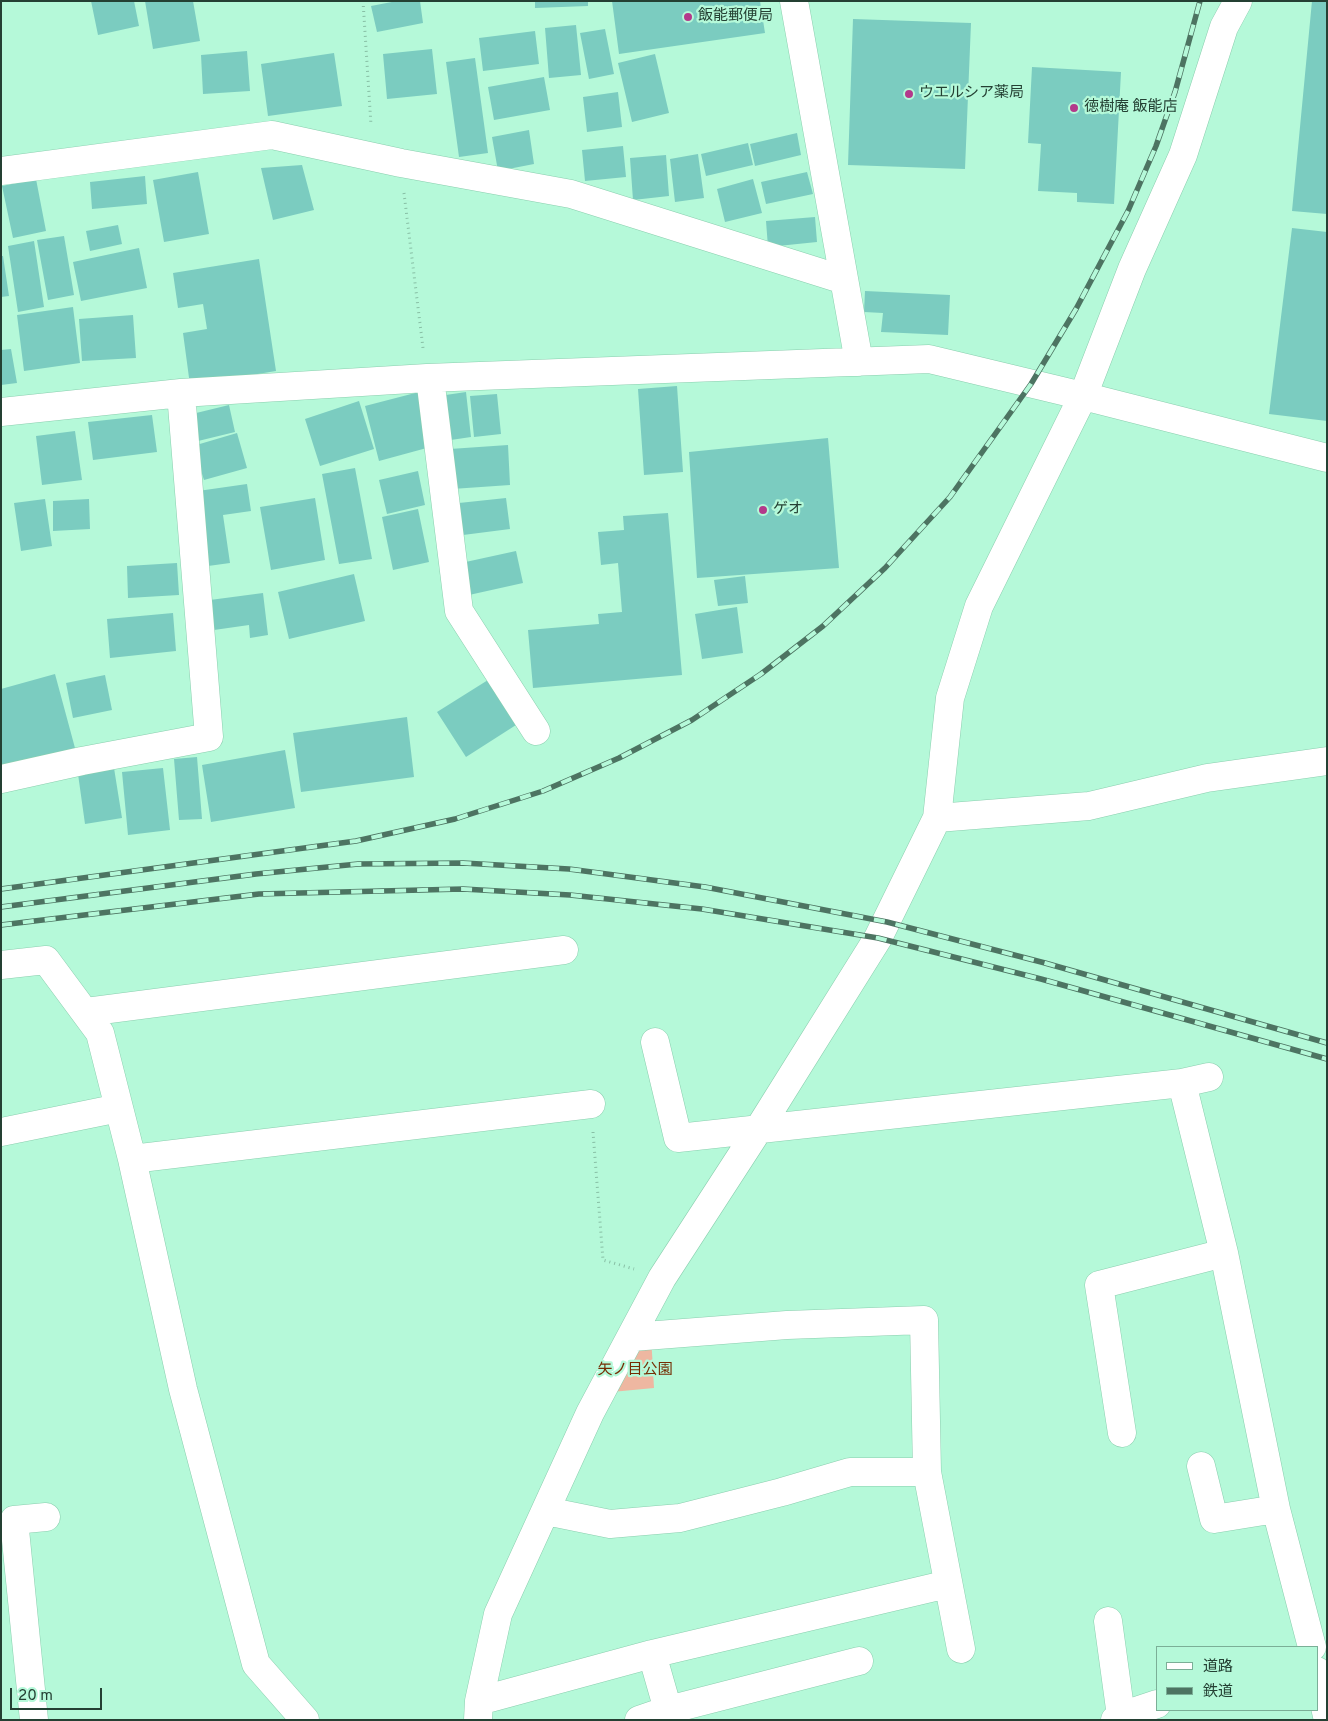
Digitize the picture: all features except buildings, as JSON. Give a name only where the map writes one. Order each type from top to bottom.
[{"type":"street","points":[[794,1],[859,362]]},
{"type":"street","points":[[948,1584],[652,1654],[478,1710],[498,1614],[590,1413],[662,1278],[758,1130],[878,938],[937,818],[950,698],[979,606],[1083,396],[1132,269],[1183,155],[1224,27],[1238,1]]},
{"type":"street","points":[[1,171],[272,135],[401,163],[571,194],[844,280]]},
{"type":"street","points":[[1,412],[181,393],[428,378],[929,359],[1327,458]]},
{"type":"street","points":[[428,378],[459,611],[536,731]]},
{"type":"street","points":[[1,779],[82,760],[209,737],[181,393]]},
{"type":"street","points":[[937,818],[1089,806],[1208,778],[1327,761]]},
{"type":"street","points":[[86,1012],[564,950]]},
{"type":"street","points":[[1,965],[46,960],[100,1033],[132,1159],[183,1389],[256,1664],[305,1720]]},
{"type":"street","points":[[655,1042],[678,1138],[1182,1083],[1209,1077]]},
{"type":"street","points":[[1182,1083],[1224,1253],[1276,1509],[1311,1642]]},
{"type":"street","points":[[132,1159],[591,1104]]},
{"type":"street","points":[[1,1132],[119,1108]]},
{"type":"street","points":[[1122,1434],[1098,1285],[1224,1253]]},
{"type":"street","points":[[632,1336],[787,1325],[924,1320],[927,1472],[961,1649]]},
{"type":"street","points":[[1201,1466],[1214,1519],[1276,1509]]},
{"type":"street","points":[[546,1511],[610,1524],[680,1518],[782,1492],[850,1472],[927,1472]]},
{"type":"street","points":[[34,1720],[14,1520],[46,1517]]},
{"type":"street","points":[[1108,1621],[1118,1718],[1156,1704]]},
{"type":"street","points":[[652,1654],[668,1710]]},
{"type":"street","points":[[639,1720],[668,1710],[859,1661]]},
{"type":"street","points":[[1318,1676],[1327,1716]]},
{"type":"path","points":[[363,1],[373,157]]},
{"type":"path","points":[[401,163],[428,378]]},
{"type":"path","points":[[591,1104],[602,1260],[662,1278]]},
{"type":"green space","name":"矢ノ目公園","points":[[651,1335],[654,1388],[601,1393]]},
{"type":"railway","points":[[1,889],[356,841],[455,819],[543,791],[619,758],[692,720],[761,674],[823,626],[885,568],[950,497],[1031,384],[1076,309],[1128,211],[1156,146],[1175,92],[1200,1]]},
{"type":"railway","points":[[1,907],[256,874],[358,864],[463,863],[569,869],[705,887],[887,922],[1045,963],[1327,1043]]},
{"type":"railway","points":[[1,925],[259,894],[463,889],[570,895],[702,909],[878,938],[1041,979],[1327,1059]]},
{"type":"place","name":"飯能郵便局","points":[[688,17]]},
{"type":"place","name":"ウエルシア薬局","points":[[909,94]]},
{"type":"place","name":"徳樹庵 飯能店","points":[[1074,108]]},
{"type":"place","name":"ゲオ","points":[[763,510]]}]
